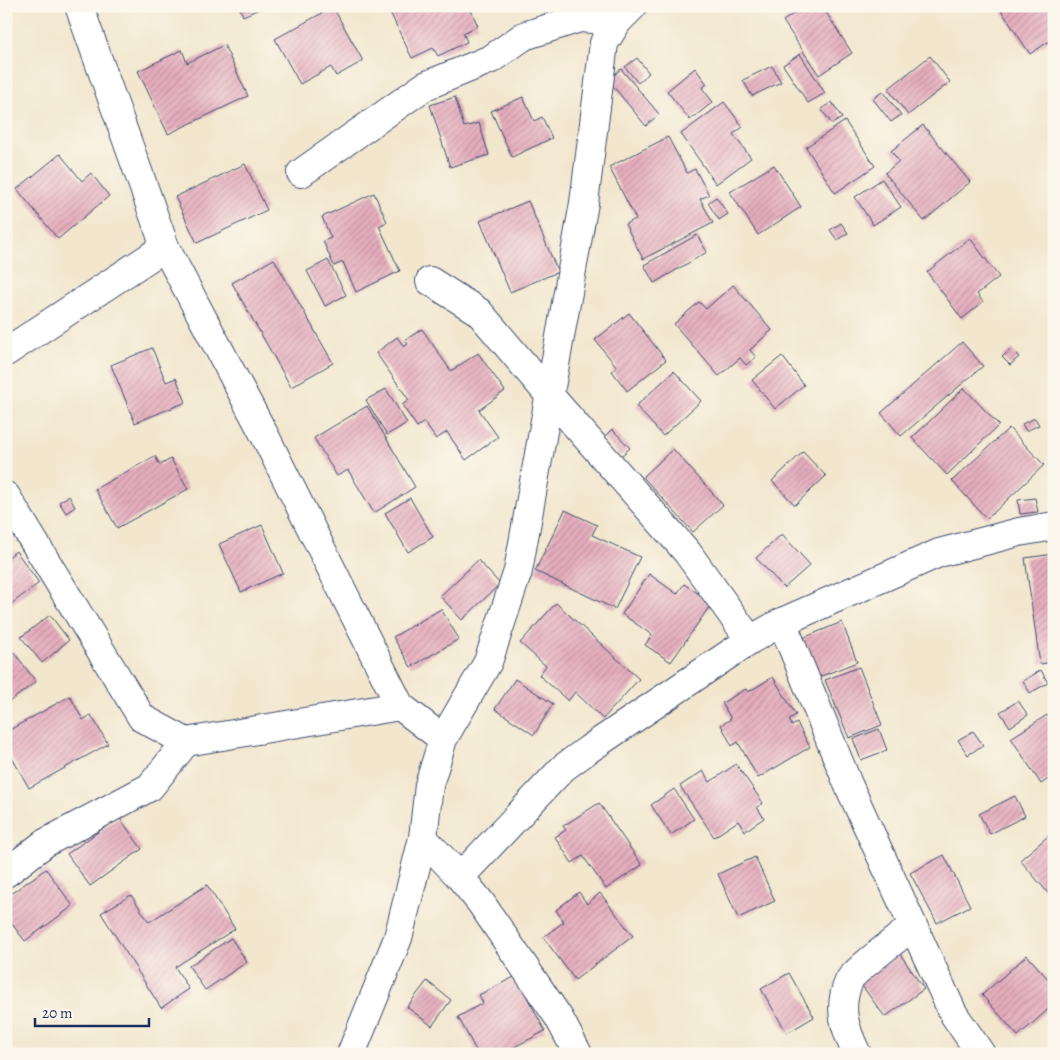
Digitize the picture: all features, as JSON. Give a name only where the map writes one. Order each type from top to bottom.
[{"type":"street","points":[[79,6],[164,247],[265,436],[400,706],[443,739]]},
{"type":"street","points":[[301,173],[425,86],[491,59],[524,36],[580,18],[625,14]]},
{"type":"street","points":[[351,1054],[398,938],[423,838],[429,786],[443,739],[488,662],[518,571],[584,204],[604,43],[625,14]]},
{"type":"street","points":[[6,352],[164,247]]},
{"type":"street","points":[[430,281],[479,312],[687,552],[750,640]]},
{"type":"street","points":[[6,496],[142,718],[186,742],[400,706]]},
{"type":"street","points":[[460,877],[563,768],[750,640],[782,622],[939,553],[1019,532],[1054,526]]},
{"type":"street","points":[[782,622],[848,784],[913,926],[953,1013],[980,1054]]},
{"type":"street","points":[[6,873],[45,843],[150,787],[186,742]]},
{"type":"street","points":[[423,838],[481,902],[559,1018],[578,1054]]},
{"type":"street","points":[[857,1054],[847,1033],[842,1009],[850,979],[913,926]]},
{"type":"building","points":[[239,6],[266,6],[243,16]]},
{"type":"building","points":[[387,6],[469,6],[478,26],[463,33],[467,42],[438,56],[433,48],[412,58]]},
{"type":"building","points":[[805,6],[822,6],[852,53],[819,75],[783,21]]},
{"type":"building","points":[[998,6],[1054,6],[1054,38],[1030,54]]},
{"type":"building","points":[[333,7],[363,61],[336,76],[331,67],[300,84],[275,39]]},
{"type":"building","points":[[224,45],[248,96],[168,134],[138,71],[182,50],[187,63]]},
{"type":"building","points":[[800,54],[825,93],[808,103],[783,65]]},
{"type":"building","points":[[930,56],[950,82],[908,115],[888,89]]},
{"type":"building","points":[[637,58],[649,73],[638,83],[625,67]]},
{"type":"building","points":[[772,66],[781,82],[752,96],[743,80]]},
{"type":"building","points":[[695,68],[707,84],[702,88],[713,102],[690,120],[667,91]]},
{"type":"building","points":[[621,69],[659,114],[646,126],[608,80]]},
{"type":"building","points":[[883,91],[901,115],[891,122],[873,99]]},
{"type":"building","points":[[455,97],[464,127],[479,123],[489,155],[450,167],[430,105]]},
{"type":"building","points":[[523,97],[534,121],[542,117],[552,138],[512,157],[491,111]]},
{"type":"building","points":[[724,102],[743,127],[733,134],[751,158],[716,184],[681,134]]},
{"type":"building","points":[[832,102],[842,118],[832,124],[821,109]]},
{"type":"building","points":[[845,121],[875,166],[835,193],[806,147]]},
{"type":"building","points":[[923,125],[970,182],[924,221],[885,173],[899,161],[891,151]]},
{"type":"building","points":[[668,137],[687,173],[695,169],[709,195],[700,199],[713,223],[643,259],[625,224],[636,219],[609,167]]},
{"type":"building","points":[[60,154],[82,181],[91,173],[109,196],[58,239],[17,189]]},
{"type":"building","points":[[245,164],[267,210],[197,243],[175,197]]},
{"type":"building","points":[[774,165],[801,207],[758,235],[730,192]]},
{"type":"building","points":[[882,179],[901,207],[873,225],[855,197]]},
{"type":"building","points":[[374,193],[387,222],[379,226],[400,271],[356,292],[343,262],[334,266],[323,241],[331,238],[322,217]]},
{"type":"building","points":[[716,197],[728,214],[719,220],[708,203]]},
{"type":"building","points":[[528,201],[558,272],[510,292],[480,221]]},
{"type":"building","points":[[841,223],[848,233],[837,240],[830,230]]},
{"type":"building","points":[[697,235],[707,252],[654,283],[644,265]]},
{"type":"building","points":[[970,238],[999,277],[977,294],[983,302],[962,319],[927,272]]},
{"type":"building","points":[[274,259],[333,363],[291,387],[232,283]]},
{"type":"building","points":[[328,260],[346,295],[325,306],[307,271]]},
{"type":"building","points":[[733,285],[772,330],[750,350],[756,357],[746,365],[740,358],[719,376],[674,324],[699,302],[706,309]]},
{"type":"building","points":[[629,313],[666,360],[627,391],[612,371],[617,367],[595,340]]},
{"type":"building","points":[[422,329],[451,371],[478,353],[505,391],[479,410],[498,437],[466,460],[447,432],[436,439],[424,422],[417,427],[402,405],[409,400],[376,353],[397,337],[404,347],[408,344],[405,340]]},
{"type":"building","points":[[962,342],[983,366],[901,436],[881,413]]},
{"type":"building","points":[[152,348],[166,382],[176,378],[186,402],[135,423],[111,365]]},
{"type":"building","points":[[1011,349],[1019,357],[1010,365],[1002,357]]},
{"type":"building","points":[[782,356],[804,385],[775,409],[752,380]]},
{"type":"building","points":[[674,371],[701,401],[663,436],[636,406]]},
{"type":"building","points":[[964,388],[999,425],[947,475],[912,438]]},
{"type":"building","points":[[386,389],[407,423],[387,435],[366,400]]},
{"type":"building","points":[[367,406],[415,487],[374,513],[348,470],[337,476],[314,438]]},
{"type":"building","points":[[1035,418],[1039,425],[1026,431],[1022,424]]},
{"type":"building","points":[[1009,428],[1044,465],[987,519],[952,481]]},
{"type":"building","points":[[612,429],[630,448],[621,456],[603,438]]},
{"type":"building","points":[[673,449],[723,505],[693,532],[643,477]]},
{"type":"building","points":[[803,452],[826,476],[795,505],[772,481]]},
{"type":"building","points":[[155,456],[160,465],[171,459],[188,489],[117,528],[95,489]]},
{"type":"building","points":[[69,496],[75,507],[66,513],[59,502]]},
{"type":"building","points":[[410,498],[433,537],[408,552],[385,513]]},
{"type":"building","points":[[1035,498],[1038,512],[1020,514],[1018,500]]},
{"type":"building","points":[[565,510],[597,525],[592,535],[640,557],[615,609],[535,571]]},
{"type":"building","points":[[262,525],[283,573],[241,592],[219,544]]},
{"type":"building","points":[[782,534],[810,565],[784,588],[756,558]]},
{"type":"building","points":[[16,551],[39,583],[6,608],[6,559]]},
{"type":"building","points":[[1054,554],[1054,662],[1040,664],[1025,558]]},
{"type":"building","points":[[478,560],[500,584],[462,620],[440,596]]},
{"type":"building","points":[[649,574],[677,594],[684,584],[712,603],[671,662],[645,645],[652,635],[622,614]]},
{"type":"building","points":[[556,603],[639,679],[603,719],[575,692],[568,701],[539,675],[546,666],[520,643]]},
{"type":"building","points":[[441,609],[459,639],[411,667],[393,637]]},
{"type":"building","points":[[50,615],[69,640],[42,663],[21,637]]},
{"type":"building","points":[[842,622],[857,662],[819,677],[803,638]]},
{"type":"building","points":[[14,652],[36,682],[6,704],[6,658]]},
{"type":"building","points":[[859,667],[882,725],[849,738],[825,680]]},
{"type":"building","points":[[1041,670],[1048,683],[1030,693],[1023,681]]},
{"type":"building","points":[[773,677],[796,715],[789,719],[792,726],[797,723],[810,747],[758,778],[738,742],[732,746],[721,725],[731,719],[722,703],[746,689],[748,692]]},
{"type":"building","points":[[515,679],[553,704],[534,735],[495,709]]},
{"type":"building","points":[[70,696],[83,720],[91,715],[108,744],[29,788],[6,747],[6,732]]},
{"type":"building","points":[[1018,701],[1028,715],[1010,727],[1000,712]]},
{"type":"building","points":[[1047,715],[1054,725],[1054,775],[1041,784],[1011,738]]},
{"type":"building","points":[[879,729],[887,750],[861,760],[853,739]]},
{"type":"building","points":[[973,731],[983,745],[968,755],[958,740]]},
{"type":"building","points":[[736,764],[763,803],[757,807],[764,818],[745,831],[738,821],[714,837],[680,786],[703,771],[710,782]]},
{"type":"building","points":[[674,789],[694,819],[671,835],[651,805]]},
{"type":"building","points":[[1015,796],[1025,816],[990,834],[979,814]]},
{"type":"building","points":[[599,803],[642,865],[606,889],[583,856],[572,863],[555,837],[566,830],[563,826]]},
{"type":"building","points":[[119,817],[142,849],[90,886],[67,854]]},
{"type":"building","points":[[1054,831],[1054,900],[1020,860]]},
{"type":"building","points":[[944,855],[970,906],[937,923],[910,873]]},
{"type":"building","points":[[755,857],[775,901],[738,918],[718,874]]},
{"type":"building","points":[[46,869],[73,906],[25,941],[6,916],[6,897]]},
{"type":"building","points":[[207,885],[235,929],[175,967],[189,989],[161,1008],[101,913],[131,895],[149,922]]},
{"type":"building","points":[[579,892],[587,904],[600,893],[633,936],[575,980],[543,937],[564,922],[556,910]]},
{"type":"building","points":[[231,938],[247,962],[205,990],[189,966]]},
{"type":"building","points":[[900,954],[924,989],[885,1017],[860,983]]},
{"type":"building","points":[[1027,955],[1054,986],[1054,1004],[1018,1036],[982,995]]},
{"type":"building","points":[[789,973],[814,1017],[787,1033],[761,989]]},
{"type":"building","points":[[516,976],[545,1031],[501,1054],[478,1054],[458,1017],[483,1003],[479,995]]},
{"type":"building","points":[[427,981],[451,1000],[432,1026],[407,1007]]}]
